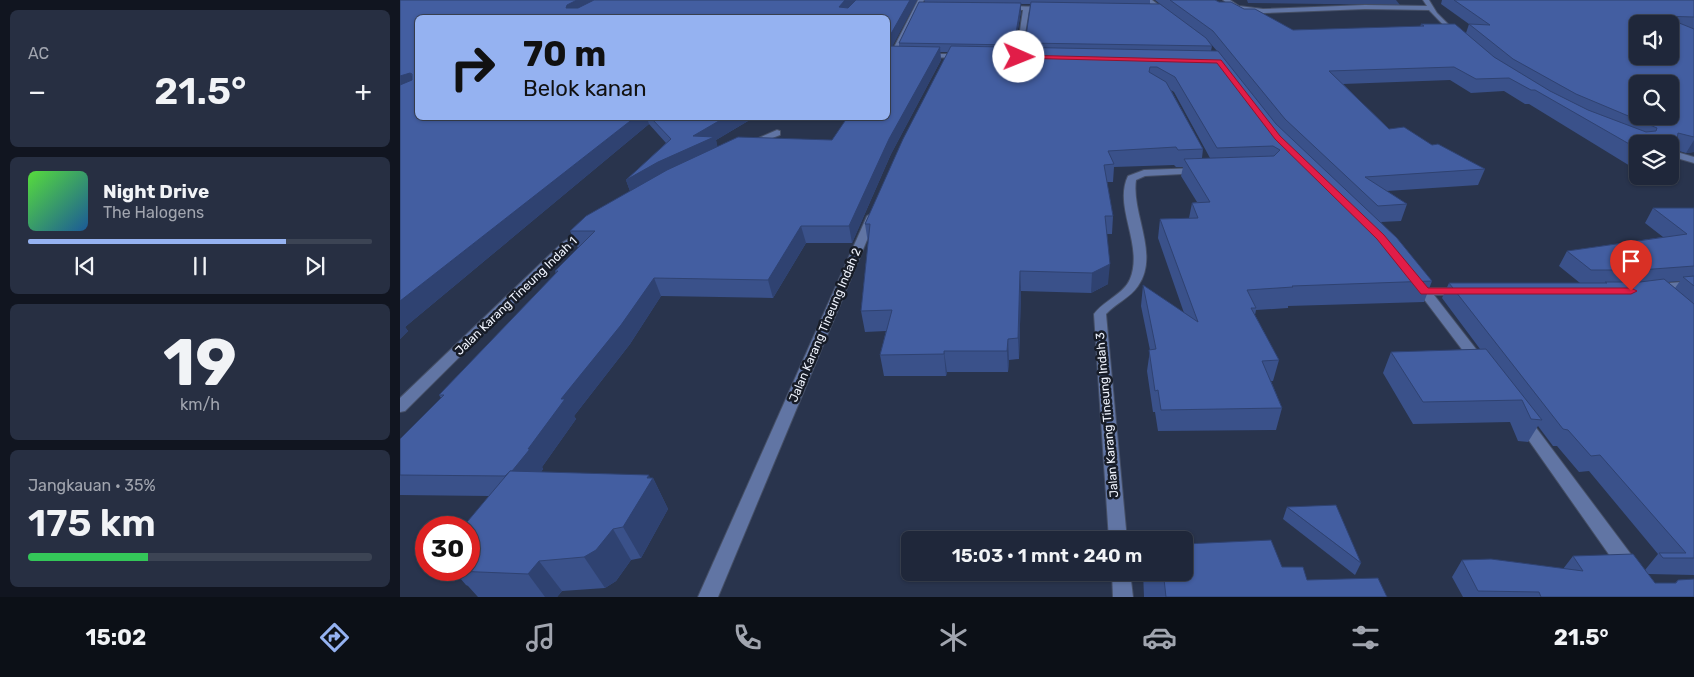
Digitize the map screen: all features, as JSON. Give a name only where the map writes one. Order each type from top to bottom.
[{"type":"street","points":[[1148,0],[1171,16]]},
{"type":"street","points":[[1226,0],[1237,8],[1263,11],[1365,7],[1432,8]]},
{"type":"street","points":[[1426,0],[1448,27],[1461,39]]},
{"type":"street","points":[[902,55],[890,55],[920,3],[928,6]]},
{"type":"street","points":[[996,8],[1055,9]]},
{"type":"street","points":[[1019,57],[1026,9]]},
{"type":"street","points":[[1153,10],[1163,10]]},
{"type":"street","points":[[912,55],[976,56]]},
{"type":"street","points":[[945,64],[949,56]]},
{"type":"street","points":[[1010,57],[1029,57]]},
{"type":"street","points":[[739,148],[777,133]]},
{"type":"street","points":[[1679,156],[1694,160]]},
{"type":"street","name":"Jalan Karang Tineung Indah 3","points":[[1117,531],[1099,319],[1104,307],[1128,290],[1136,280],[1141,256],[1129,190],[1130,181],[1133,176],[1144,173],[1210,171]]},
{"type":"street","name":"Jalan Karang Tineung Indah 2","points":[[708,597],[876,208]]},
{"type":"street","name":"Jalan Karang Tineung Indah 1","points":[[400,408],[567,244],[596,224]]},
{"type":"street","points":[[1410,273],[1485,370]]},
{"type":"street","points":[[1672,300],[1653,288],[1694,284]]},
{"type":"street","points":[[1425,292],[1474,291]]},
{"type":"street","points":[[1514,409],[1637,577]]},
{"type":"street","points":[[1122,581],[1123,597]]},
{"type":"shaded area","points":[[1247,0],[1396,0],[1400,5],[1248,3]]},
{"type":"building","points":[[400,0],[577,0],[567,5],[566,8],[578,8],[594,0],[845,0],[839,7],[848,8],[856,0],[910,0],[890,35],[890,15],[415,15],[415,120],[631,120],[400,301],[400,85],[412,80],[412,74],[400,76]]},
{"type":"building","points":[[1170,0],[1231,2],[1244,9],[1255,9],[1293,30],[1455,24],[1494,57],[1550,91],[1588,110],[1646,132],[1656,131],[1657,128],[1650,125],[1679,125],[1679,75],[1629,75],[1629,116],[1576,94],[1513,59],[1469,24],[1490,25],[1454,0],[1694,0],[1694,17],[1679,17],[1679,15],[1629,15],[1629,65],[1679,65],[1679,23],[1694,29],[1694,137],[1678,133],[1678,135],[1629,135],[1629,144],[1535,90],[1531,90],[1509,78],[1476,79],[1454,67],[1329,71],[1389,129],[1404,127],[1432,145],[1438,144],[1485,169],[1365,177],[1407,204],[1378,206],[1285,119],[1213,31]]},
{"type":"building","points":[[919,2],[1021,3],[1014,45],[899,43]]},
{"type":"building","points":[[1031,2],[1160,4],[1206,38],[1212,46],[1025,43]]},
{"type":"building","points":[[890,46],[940,47],[889,139],[849,226],[801,226],[768,280],[654,278],[621,325],[561,399],[565,399],[528,449],[530,449],[512,471],[505,476],[400,475],[400,439],[444,395],[439,395],[595,231],[570,231],[586,216],[667,170],[738,137],[832,140],[846,120],[890,120]]},
{"type":"building","points":[[951,46],[1218,51],[1276,124],[1397,238],[1432,281],[1292,286],[1247,290],[1256,308],[1251,308],[1279,360],[1262,361],[1282,408],[1161,410],[1158,390],[1155,391],[1149,350],[1156,349],[1143,285],[1198,322],[1160,219],[1198,218],[1192,203],[1210,202],[1184,159],[1274,156],[1280,150],[1273,146],[1217,148],[1175,77],[1157,67],[1150,67],[1149,72],[1166,82],[1203,149],[1178,150],[1176,147],[1108,151],[1114,164],[1104,165],[1113,216],[1105,216],[1110,264],[1092,273],[1020,271],[1018,338],[1008,339],[1007,351],[944,351],[944,354],[880,355],[892,310],[861,311],[870,224],[865,224],[903,139]]},
{"type":"building","points":[[653,120],[721,120],[693,136],[714,137],[658,162],[626,180],[671,139]]},
{"type":"building","points":[[1653,208],[1694,208],[1694,266],[1640,270],[1591,270],[1567,251],[1687,234]]},
{"type":"building","points":[[1694,276],[1694,286],[1683,277]]},
{"type":"building","points":[[1664,279],[1694,304],[1694,558],[1663,558],[1659,553],[1686,553],[1600,455],[1591,456],[1568,430],[1563,429],[1449,283],[1607,283],[1605,282],[1640,282]]},
{"type":"building","points":[[1486,349],[1542,420],[1531,419],[1522,400],[1423,402],[1391,352]]},
{"type":"building","points":[[510,471],[649,475],[647,478],[653,478],[623,527],[613,529],[596,550],[584,557],[539,561],[528,574],[480,572],[480,516],[472,516]]},
{"type":"building","points":[[1336,505],[1361,563],[1287,507]]},
{"type":"building","points":[[1271,540],[1282,567],[1303,567],[1307,580],[1378,578],[1387,597],[1166,597],[1164,581],[1193,581],[1193,544]]},
{"type":"building","points":[[1633,554],[1655,583],[1676,583],[1678,580],[1694,579],[1694,597],[1541,597],[1539,592],[1478,591],[1462,560],[1491,559],[1583,571],[1573,556]]},
{"type":"route","points":[[1019,57],[1218,61],[1277,137],[1380,237],[1396,254],[1425,292],[1631,291]]}]
